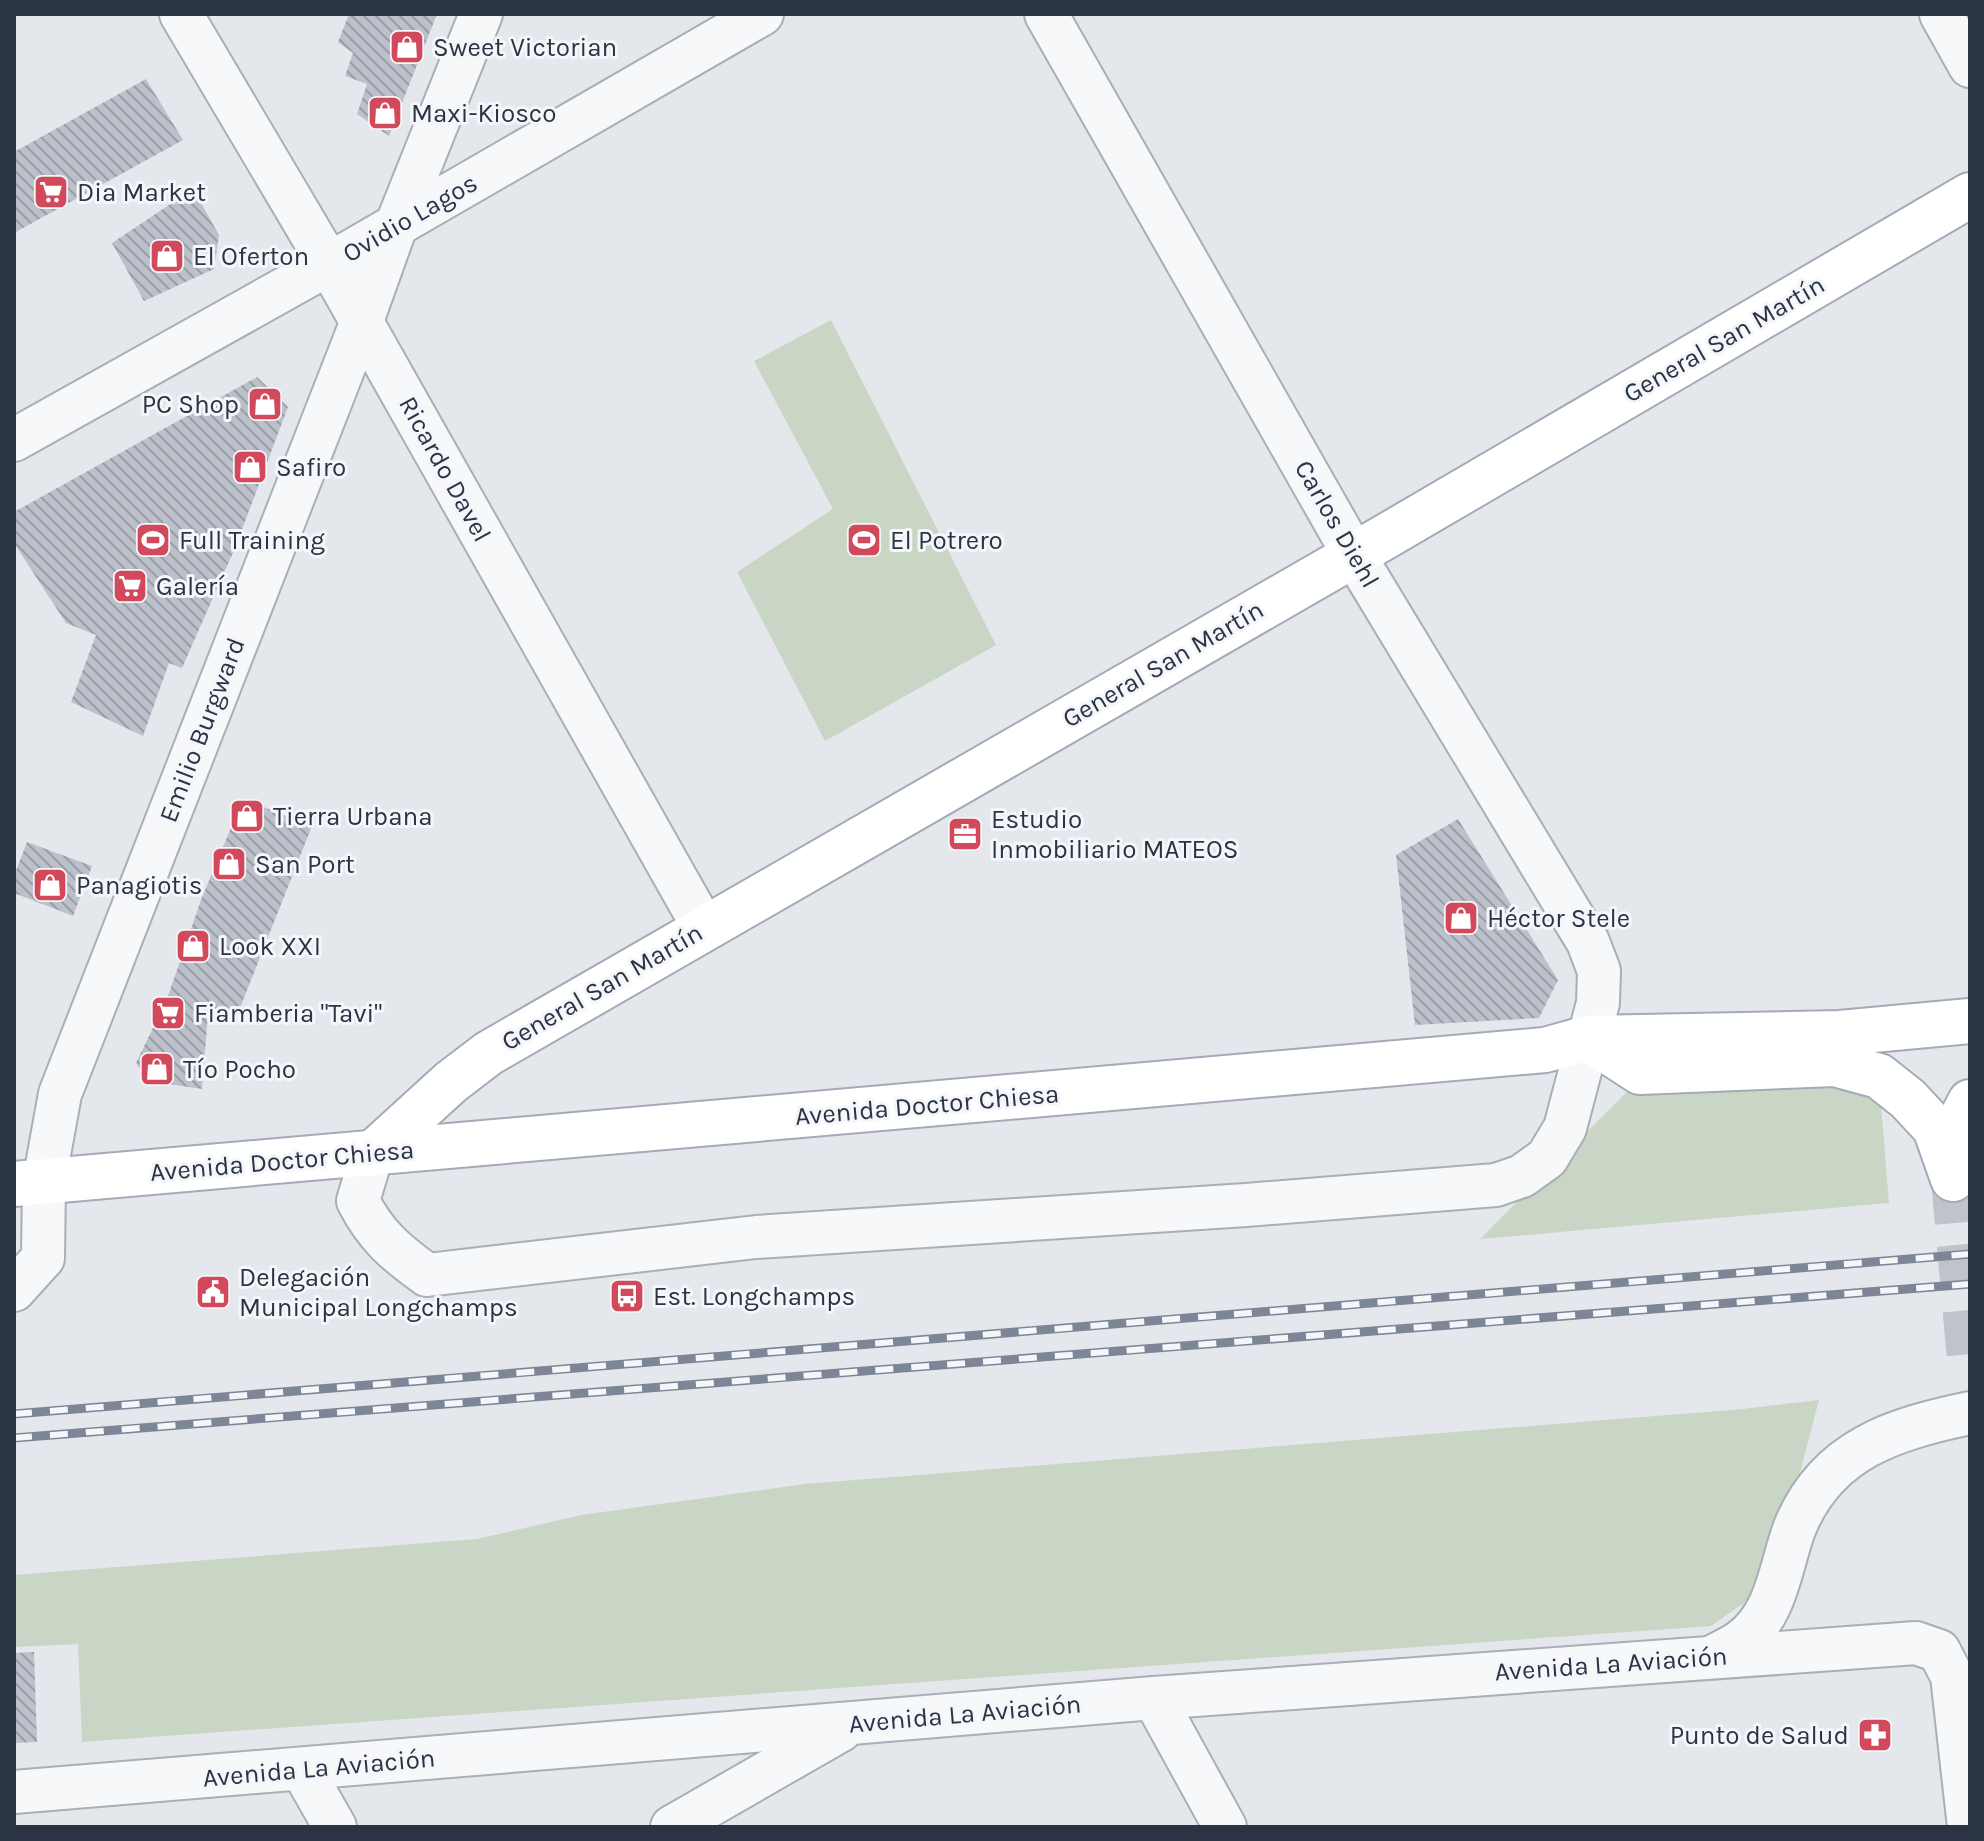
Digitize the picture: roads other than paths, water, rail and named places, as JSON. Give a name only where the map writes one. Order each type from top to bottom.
[{"type":"main road","name":"General San Martín","points":[[372,1154],[451,1082],[489,1053],[1354,555],[1970,195]]},
{"type":"main road","name":"Avenida Doctor Chiesa","points":[[29,1183],[1545,1050],[1588,1038],[1840,1033],[1970,1021]]},
{"type":"main road","points":[[1588,1038],[1640,1072],[1835,1064],[1879,1076],[1908,1099],[1935,1128],[1953,1179],[1957,1127],[1970,1102]]},
{"type":"street","name":"Ricardo Davel","points":[[181,14],[362,321],[704,928]]},
{"type":"street","name":"Emilio Burgward","points":[[14,1290],[43,1258],[29,1183],[60,1094],[481,14]]},
{"type":"street","name":"Ovidio Lagos","points":[[14,440],[396,226],[762,14]]},
{"type":"street","name":"Carlos Diehl","points":[[372,1154],[358,1201],[372,1227],[393,1251],[427,1275],[756,1237],[1246,1205],[1496,1185],[1522,1176],[1547,1158],[1565,1128],[1598,1003],[1599,971],[1588,942],[1354,555],[1046,14]]},
{"type":"street","points":[[1941,14],[1970,66]]},
{"type":"street","points":[[1713,1657],[1741,1641],[1757,1625],[1775,1592],[1807,1504],[1825,1476],[1848,1457],[1884,1435],[1956,1417]]},
{"type":"street","points":[[1789,1547],[1787,1588],[1797,1620],[1813,1636],[1835,1648]]},
{"type":"street","name":"Avenida La Aviación","points":[[14,1792],[1154,1698],[1916,1643],[1939,1651],[1952,1676],[1969,1827]]},
{"type":"street","points":[[1154,1698],[1225,1827]]},
{"type":"street","points":[[672,1827],[852,1724]]},
{"type":"street","points":[[302,1769],[335,1827]]},
{"type":"tunnel","points":[[1953,1179],[1970,1371]]},
{"type":"railway","points":[[14,1414],[1970,1254]]},
{"type":"railway","points":[[14,1438],[1970,1284]]},
{"type":"place","name":"Sweet Victorian","points":[[407,47]]},
{"type":"place","name":"Maxi-Kiosco","points":[[385,113]]},
{"type":"place","name":"Dia Market","points":[[51,192]]},
{"type":"place","name":"El Oferton","points":[[167,256]]},
{"type":"place","name":"PC Shop","points":[[265,404]]},
{"type":"place","name":"Safiro","points":[[250,467]]},
{"type":"place","name":"Full Training","points":[[153,540]]},
{"type":"place","name":"El Potrero","points":[[864,540]]},
{"type":"place","name":"Galería","points":[[130,586]]},
{"type":"place","name":"Tierra Urbana","points":[[247,816]]},
{"type":"place","name":"Estudio Inmobiliario MATEOS","points":[[965,834]]},
{"type":"place","name":"San Port","points":[[229,864]]},
{"type":"place","name":"Panagiotis","points":[[50,885]]},
{"type":"place","name":"Héctor Stele","points":[[1461,918]]},
{"type":"place","name":"Look XXI","points":[[193,946]]},
{"type":"place","name":"Fiamberia \"Tavi\"","points":[[168,1013]]},
{"type":"place","name":"Tío Pocho","points":[[157,1069]]},
{"type":"place","name":"Delegación Municipal Longchamps","points":[[213,1292]]},
{"type":"place","name":"Est. Longchamps","points":[[627,1296]]},
{"type":"place","name":"Punto de Salud","points":[[1875,1735]]}]
